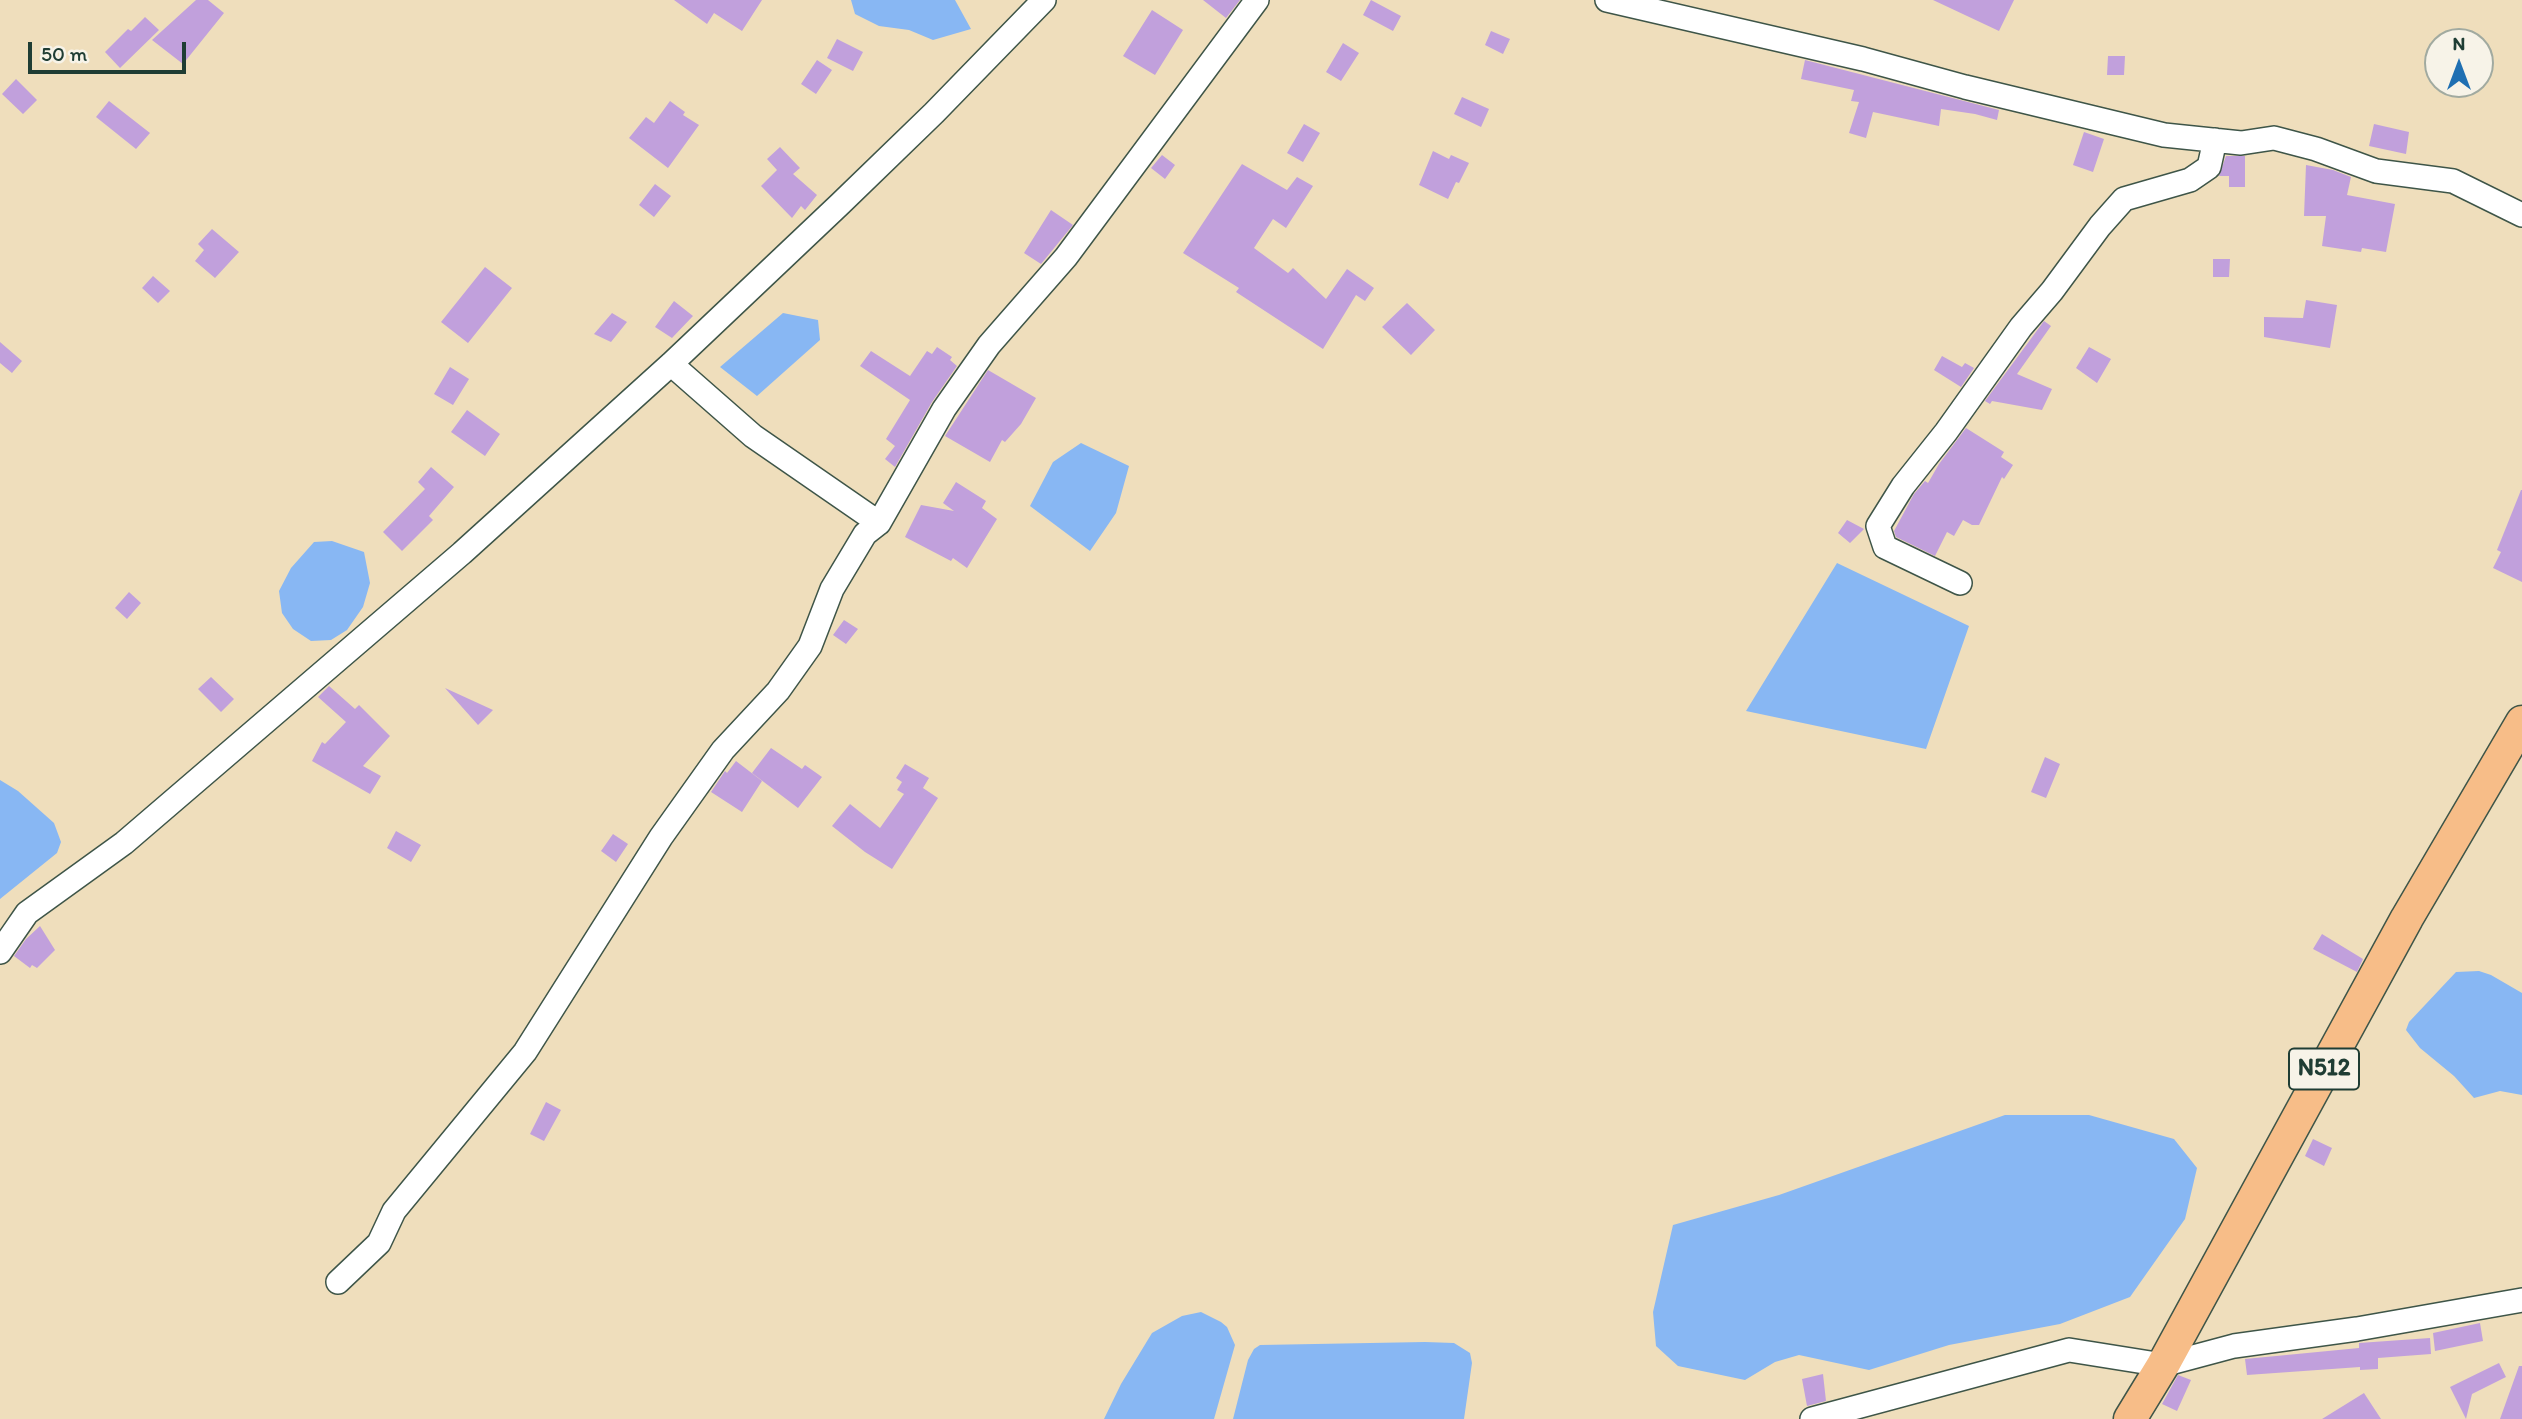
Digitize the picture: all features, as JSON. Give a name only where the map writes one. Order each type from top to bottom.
[{"type":"highway","name":"N512","points":[[2130,1419],[2163,1365],[2407,918],[2522,722]]},
{"type":"street","points":[[0,952],[27,913],[124,843],[462,553],[671,364],[850,195],[1044,0]]},
{"type":"street","points":[[338,1282],[379,1243],[394,1211],[525,1052],[661,837],[723,750],[778,691],[810,646],[831,589],[865,534],[879,523],[944,409],[989,345],[1066,257],[1257,0]]},
{"type":"street","points":[[1608,0],[1863,58],[1965,87],[2164,135],[2241,143],[2274,138],[2316,149],[2376,171],[2453,181],[2522,215]]},
{"type":"street","points":[[1960,583],[1885,547],[1878,526],[1903,486],[2100,226],[2124,199],[2190,180],[2209,167],[2215,140]]},
{"type":"street","points":[[671,364],[753,436],[879,523]]},
{"type":"street","points":[[1812,1419],[2070,1350],[2163,1365],[2234,1346],[2357,1329],[2522,1300]]},
{"type":"water","points":[[851,0],[955,0],[971,29],[933,40],[909,30],[879,26],[855,14]]},
{"type":"water","points":[[783,313],[818,320],[820,340],[757,396],[720,367]]},
{"type":"water","points":[[1081,443],[1129,466],[1116,513],[1090,551],[1030,506],[1053,462]]},
{"type":"water","points":[[332,541],[364,552],[370,583],[363,607],[347,630],[331,640],[311,641],[293,629],[282,613],[279,591],[291,568],[314,542]]},
{"type":"water","points":[[1837,563],[1969,626],[1926,749],[1746,711]]},
{"type":"water","points":[[0,780],[18,791],[54,823],[61,842],[57,853],[0,899]]},
{"type":"water","points":[[2479,971],[2522,993],[2522,1095],[2500,1091],[2474,1098],[2454,1076],[2420,1048],[2406,1030],[2409,1022],[2456,972]]},
{"type":"water","points":[[2005,1115],[2089,1115],[2174,1139],[2197,1168],[2185,1219],[2130,1297],[2060,1324],[1949,1345],[1869,1370],[1799,1355],[1775,1362],[1745,1380],[1678,1366],[1656,1346],[1653,1312],[1673,1225],[1779,1195]]},
{"type":"water","points":[[1201,1312],[1227,1327],[1235,1345],[1214,1419],[1104,1419],[1121,1384],[1152,1333],[1182,1316]]},
{"type":"water","points":[[1454,1343],[1470,1353],[1472,1363],[1464,1419],[1233,1419],[1248,1360],[1254,1349],[1260,1345]]},
{"type":"building","points":[[196,0],[208,0],[224,13],[183,64],[152,40]]},
{"type":"building","points":[[674,0],[762,0],[742,31],[714,13],[707,24]]},
{"type":"building","points":[[1203,0],[1240,0],[1226,18]]},
{"type":"building","points":[[1371,0],[1401,16],[1393,31],[1363,15]]},
{"type":"building","points":[[1933,0],[2014,0],[1999,31]]},
{"type":"building","points":[[1152,10],[1183,30],[1155,75],[1123,56]]},
{"type":"building","points":[[145,17],[159,30],[120,68],[105,52],[128,29],[131,31]]},
{"type":"building","points":[[1491,31],[1510,39],[1503,54],[1485,45]]},
{"type":"building","points":[[837,39],[863,52],[853,71],[827,58]]},
{"type":"building","points":[[1343,43],[1359,53],[1341,81],[1326,72]]},
{"type":"building","points":[[2108,56],[2125,56],[2124,75],[2107,75]]},
{"type":"building","points":[[817,60],[832,70],[816,94],[801,84]]},
{"type":"building","points":[[1805,60],[1999,110],[1997,120],[1941,109],[1939,126],[1873,112],[1866,138],[1849,133],[1859,102],[1851,101],[1854,90],[1801,79]]},
{"type":"building","points":[[16,79],[37,100],[23,114],[2,94]]},
{"type":"building","points":[[1462,97],[1489,109],[1481,127],[1454,114]]},
{"type":"building","points":[[109,101],[150,133],[136,149],[96,117]]},
{"type":"building","points":[[670,101],[685,112],[683,115],[699,125],[668,168],[629,138],[646,117],[654,123]]},
{"type":"building","points":[[1304,124],[1320,133],[1303,162],[1287,153]]},
{"type":"building","points":[[2374,124],[2409,132],[2406,154],[2369,146]]},
{"type":"building","points":[[2084,132],[2104,139],[2093,172],[2073,165]]},
{"type":"building","points":[[780,147],[800,168],[793,174],[817,195],[805,210],[801,206],[792,218],[761,186],[777,170],[767,159]]},
{"type":"building","points":[[1433,151],[1449,159],[1451,155],[1469,163],[1448,199],[1419,185]]},
{"type":"building","points":[[1162,155],[1175,165],[1165,179],[1151,168]]},
{"type":"building","points":[[2226,156],[2245,156],[2245,187],[2229,187],[2229,176],[2219,176]]},
{"type":"building","points":[[1242,164],[1287,190],[1297,177],[1313,186],[1286,228],[1273,219],[1254,248],[1288,273],[1293,268],[1326,299],[1347,269],[1374,288],[1365,301],[1356,295],[1323,349],[1236,292],[1239,288],[1183,253]]},
{"type":"building","points":[[2306,165],[2333,170],[2351,177],[2347,195],[2395,204],[2386,252],[2362,248],[2361,252],[2322,246],[2326,216],[2304,216]]},
{"type":"building","points":[[655,184],[671,196],[654,217],[639,205]]},
{"type":"building","points":[[1051,210],[1073,225],[1041,264],[1024,253]]},
{"type":"building","points":[[212,229],[239,252],[215,278],[195,261],[204,250],[198,244]]},
{"type":"building","points":[[2213,259],[2230,259],[2229,277],[2213,277]]},
{"type":"building","points":[[485,267],[512,288],[468,343],[441,322]]},
{"type":"building","points":[[153,276],[170,291],[158,303],[142,288]]},
{"type":"building","points":[[2306,300],[2337,305],[2330,348],[2264,337],[2264,317],[2303,318]]},
{"type":"building","points":[[674,301],[693,316],[672,338],[655,327]]},
{"type":"building","points":[[1407,303],[1435,330],[1411,355],[1382,327]]},
{"type":"building","points":[[612,313],[627,322],[611,342],[594,334]]},
{"type":"building","points":[[2044,321],[2051,326],[2017,374],[2052,389],[2042,410],[1992,401],[1990,404],[1985,401]]},
{"type":"building","points":[[0,342],[22,361],[12,373],[0,363]]},
{"type":"building","points":[[937,347],[952,357],[950,360],[957,366],[932,402],[895,467],[885,459],[895,446],[886,439],[910,400],[860,366],[871,351],[910,376],[927,351],[932,354]]},
{"type":"building","points":[[2089,347],[2111,359],[2097,383],[2076,368]]},
{"type":"building","points":[[1942,356],[1962,367],[1965,363],[1974,368],[1961,387],[1934,370]]},
{"type":"building","points":[[450,367],[469,379],[453,405],[434,394]]},
{"type":"building","points":[[988,370],[1036,398],[1021,424],[1005,442],[1002,440],[990,462],[945,436]]},
{"type":"building","points":[[467,410],[500,434],[485,456],[451,432]]},
{"type":"building","points":[[1966,428],[2004,452],[2001,457],[2013,465],[2004,479],[2002,477],[1979,525],[1963,520],[1954,536],[1947,532],[1935,556],[1896,537],[1894,531],[1914,494],[1925,481],[1928,483]]},
{"type":"building","points":[[431,467],[454,487],[429,516],[433,520],[402,551],[383,532],[425,489],[418,482]]},
{"type":"building","points":[[956,482],[986,501],[982,508],[997,519],[967,568],[953,558],[951,561],[905,537],[921,505],[954,511],[943,503]]},
{"type":"building","points":[[2521,490],[2522,582],[2493,568],[2501,552],[2497,550]]},
{"type":"building","points":[[1847,520],[1864,529],[1850,543],[1838,533]]},
{"type":"building","points":[[129,592],[141,603],[127,619],[115,608]]},
{"type":"building","points":[[844,620],[858,629],[846,644],[833,635]]},
{"type":"building","points":[[211,677],[234,699],[221,712],[198,689]]},
{"type":"building","points":[[329,686],[355,709],[359,705],[390,736],[363,766],[381,776],[370,794],[312,761],[322,742],[325,744],[346,722],[318,697]]},
{"type":"building","points":[[445,688],[493,710],[478,725]]},
{"type":"building","points":[[771,748],[802,769],[805,765],[822,777],[798,808],[752,773]]},
{"type":"building","points":[[2045,757],[2060,764],[2046,798],[2031,792]]},
{"type":"building","points":[[736,761],[762,781],[742,812],[711,792],[725,771],[727,773]]},
{"type":"building","points":[[905,764],[929,778],[923,788],[938,798],[892,869],[832,826],[850,804],[880,828],[904,794],[897,790],[902,782],[896,778]]},
{"type":"building","points":[[396,831],[421,845],[411,862],[387,848]]},
{"type":"building","points":[[613,834],[628,844],[616,862],[601,851]]},
{"type":"building","points":[[40,926],[55,950],[37,968],[32,965],[30,968],[14,956]]},
{"type":"building","points":[[2322,934],[2363,959],[2357,972],[2313,949]]},
{"type":"building","points":[[546,1102],[561,1110],[544,1141],[530,1134]]},
{"type":"building","points":[[2313,1139],[2332,1148],[2324,1166],[2305,1156]]},
{"type":"building","points":[[2480,1323],[2483,1341],[2435,1351],[2433,1333]]},
{"type":"building","points":[[2430,1338],[2431,1354],[2378,1358],[2378,1369],[2360,1370],[2360,1367],[2247,1375],[2245,1359],[2359,1348],[2359,1343]]},
{"type":"building","points":[[2499,1363],[2506,1377],[2472,1394],[2466,1419],[2450,1387]]},
{"type":"building","points":[[2519,1366],[2522,1366],[2522,1419],[2500,1419]]},
{"type":"building","points":[[1823,1374],[1826,1401],[1807,1406],[1802,1379]]},
{"type":"building","points":[[2178,1375],[2191,1380],[2177,1411],[2162,1404]]},
{"type":"building","points":[[2364,1393],[2381,1419],[2322,1419]]}]
